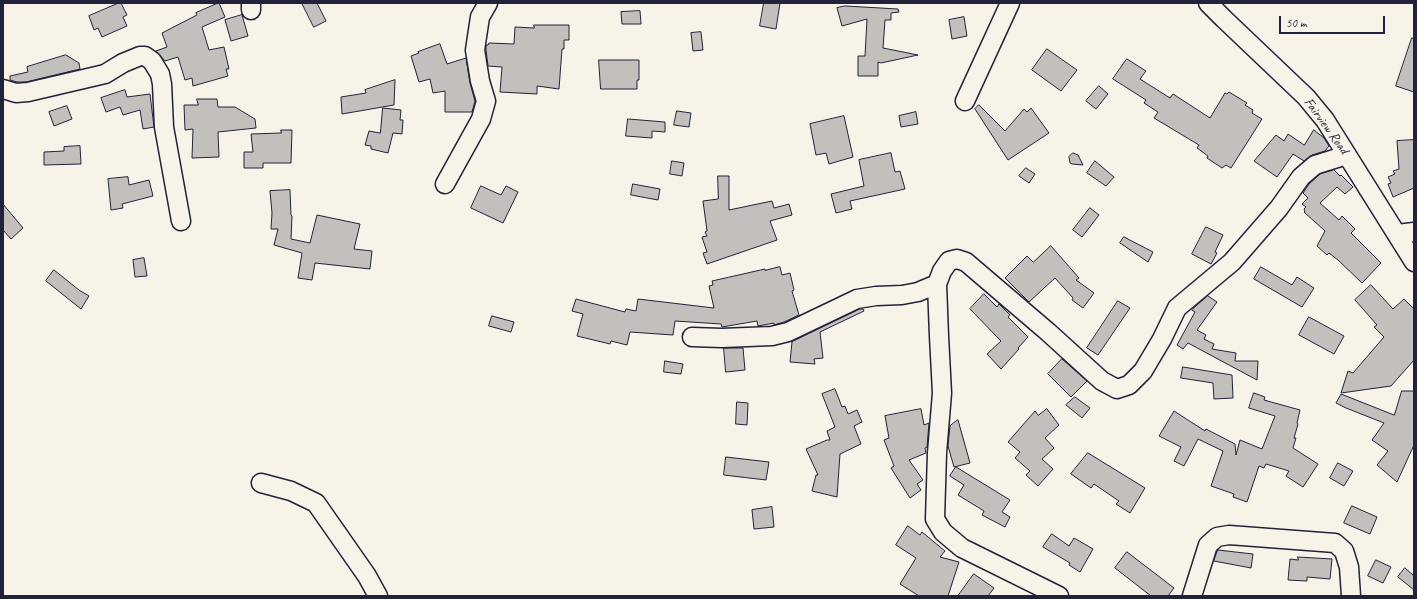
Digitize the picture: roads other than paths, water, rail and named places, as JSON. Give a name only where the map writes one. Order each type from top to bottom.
[{"type":"street","points":[[445,184],[481,119],[486,101],[480,81],[475,50],[480,17],[488,3]]},
{"type":"street","points":[[965,101],[1010,3]]},
{"type":"street","name":"Fairview Road","points":[[1208,3],[1306,97],[1325,120],[1347,155],[1406,233],[1414,262]]},
{"type":"street","points":[[3,89],[16,93],[28,92],[105,74],[140,56],[149,58],[156,65],[162,84],[164,127],[181,221]]},
{"type":"street","points":[[1059,596],[962,548],[943,532],[935,519],[942,393],[937,284],[942,271],[949,261],[957,259],[966,262],[1048,332],[1102,381],[1117,389],[1129,385],[1143,371],[1162,340],[1177,308],[1232,262],[1279,208],[1301,177],[1315,165],[1347,155]]},
{"type":"street","points":[[692,337],[722,338],[772,336],[788,332],[856,299],[876,296],[902,295],[918,292],[937,284]]},
{"type":"street","points":[[261,483],[291,491],[316,503],[367,576],[378,596]]},
{"type":"street","points":[[1192,596],[1208,546],[1217,537],[1229,535],[1334,543],[1344,551],[1349,567],[1351,596]]}]
